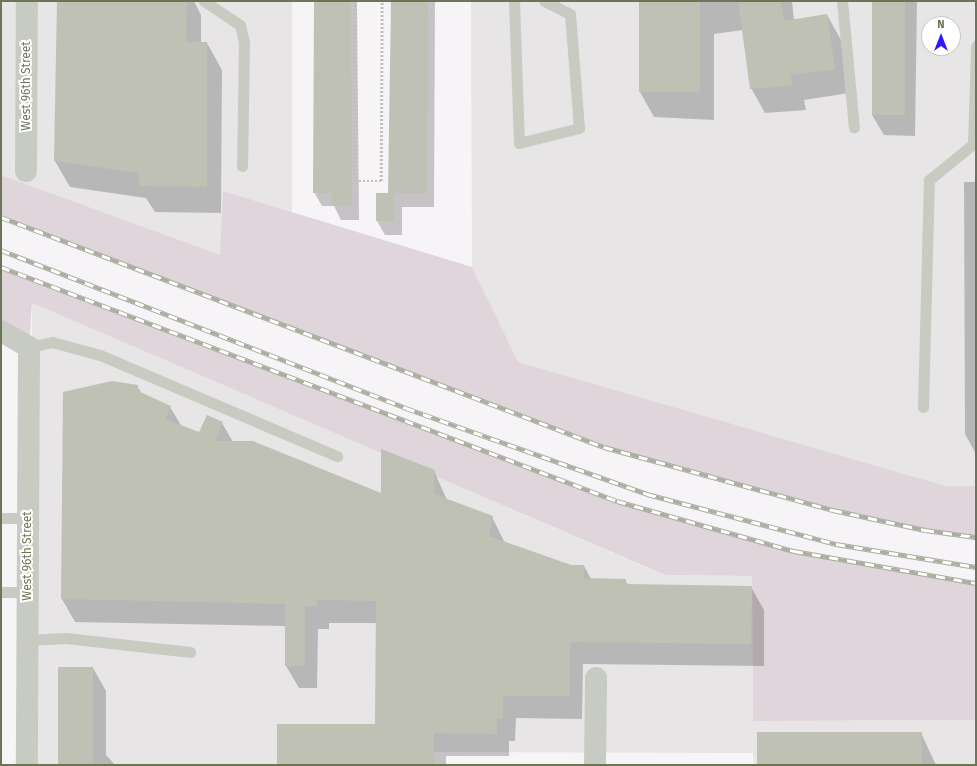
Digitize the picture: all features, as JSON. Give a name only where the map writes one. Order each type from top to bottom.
[{"type":"street","name":"West 96th Street","points":[[26,172],[27,1]]},
{"type":"street","points":[[1,331],[29,347]]},
{"type":"street","name":"West 96th Street","points":[[27,765],[29,347]]},
{"type":"street","points":[[595,765],[596,678]]},
{"type":"lane","points":[[204,1],[240,25],[244,42],[242,166]]},
{"type":"lane","points":[[514,1],[519,143],[579,128],[570,14],[544,1]]},
{"type":"lane","points":[[842,1],[854,127]]},
{"type":"lane","points":[[923,407],[929,180],[973,144],[976,46]]},
{"type":"lane","points":[[29,347],[52,342],[100,354],[337,456]]},
{"type":"lane","points":[[1,518],[28,518]]},
{"type":"lane","points":[[1,592],[28,592]]},
{"type":"lane","points":[[28,640],[66,638],[190,652]]},
{"type":"path","points":[[355,1],[354,181],[381,181],[382,1]]},
{"type":"shaded area","points":[[1,1],[292,1],[292,212],[223,191],[221,256],[1,175]]},
{"type":"shaded area","points":[[471,1],[976,1],[976,486],[946,486],[517,362],[472,267]]},
{"type":"shaded area","points":[[1,175],[220,255],[223,191],[472,267],[518,362],[946,486],[976,486],[976,537],[925,530],[833,510],[604,447],[1,217]]},
{"type":"shaded area","points":[[1,267],[617,501],[794,551],[976,583],[976,720],[753,721],[752,576],[665,575],[32,303],[29,347],[1,331]]},
{"type":"shaded area","points":[[32,303],[664,575],[752,576],[753,721],[976,720],[976,765],[754,765],[753,753],[433,752],[433,765],[27,765]]},
{"type":"building","points":[[57,1],[187,1],[186,42],[207,42],[207,187],[139,186],[139,173],[54,161]]},
{"type":"building","points":[[314,1],[351,1],[352,206],[332,206],[332,193],[313,193]]},
{"type":"building","points":[[391,1],[428,1],[427,193],[394,193],[394,221],[376,221],[376,193],[388,193]]},
{"type":"building","points":[[639,1],[700,1],[700,92],[639,92]]},
{"type":"building","points":[[738,1],[781,1],[784,21],[827,14],[835,69],[791,75],[792,85],[750,89]]},
{"type":"building","points":[[872,1],[905,1],[905,115],[872,115]]},
{"type":"building","points":[[112,381],[138,385],[138,391],[171,406],[165,419],[199,432],[207,415],[223,422],[215,441],[253,441],[381,493],[381,449],[435,470],[434,494],[493,516],[489,536],[571,565],[584,565],[584,578],[626,579],[626,584],[752,586],[751,644],[570,642],[570,696],[503,696],[503,719],[497,718],[497,734],[434,733],[434,765],[277,765],[277,724],[375,724],[376,601],[317,600],[317,606],[305,606],[305,666],[285,666],[285,604],[61,599],[63,392]]},
{"type":"building","points":[[58,667],[93,667],[93,765],[58,765]]},
{"type":"building","points":[[757,732],[922,732],[922,765],[757,765]]},
{"type":"railway","points":[[1,217],[604,447],[833,510],[925,530],[976,537]]},
{"type":"railway","points":[[1,250],[406,408],[647,494],[836,544],[976,567]]},
{"type":"railway","points":[[1,267],[617,501],[794,551],[976,583]]}]
